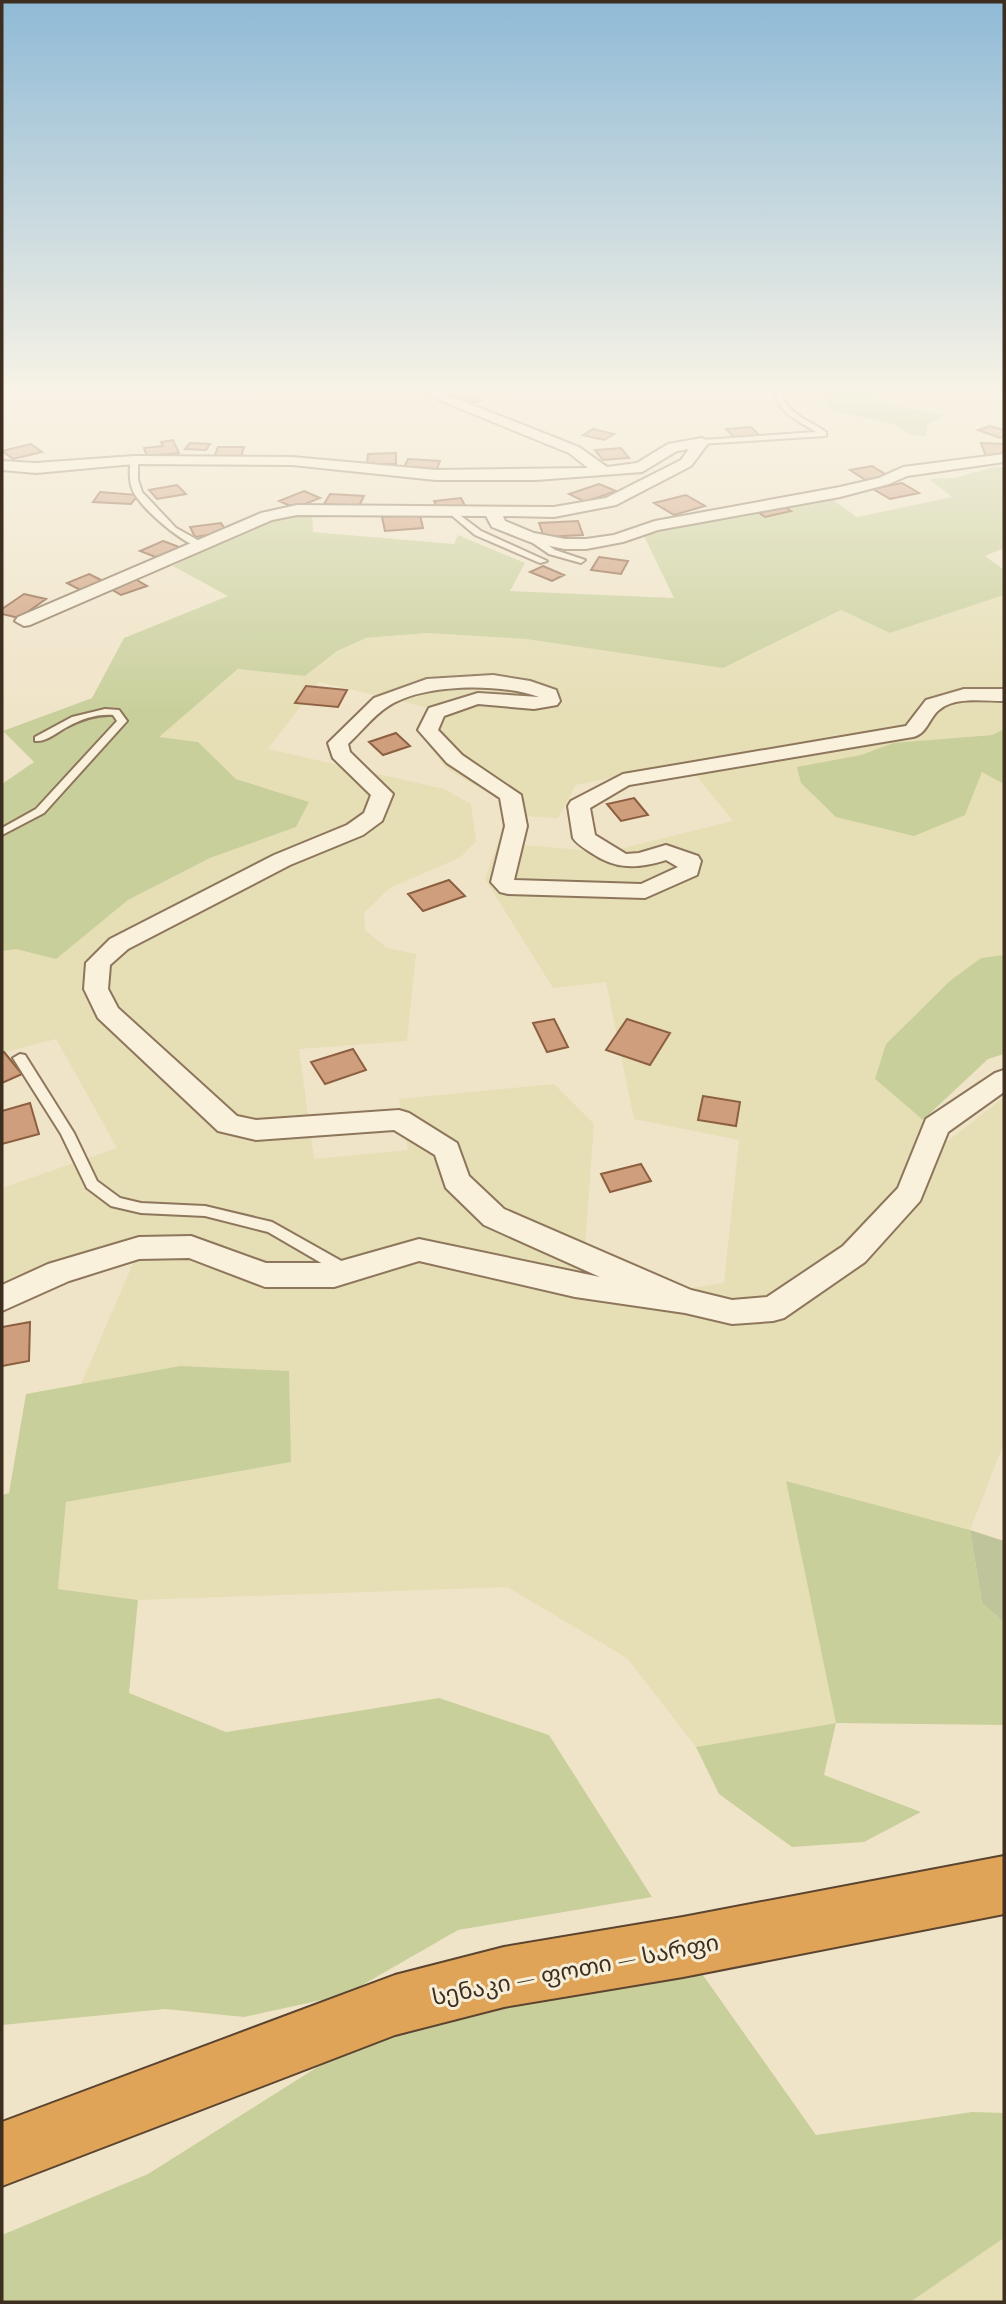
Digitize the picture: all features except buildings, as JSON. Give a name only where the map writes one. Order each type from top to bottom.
[{"type":"highway","name":"სენაკი — ფოთი — სარფი","points":[[2,2154],[395,2005],[504,1978],[683,1947],[1004,1885]]},
{"type":"street","points":[[24,621],[267,516],[297,510],[554,512],[610,502],[621,497]]},
{"type":"street","points":[[493,513],[498,523],[530,537],[565,544],[617,539],[655,526],[816,497]]},
{"type":"street","points":[[685,1301],[494,1217],[456,1181],[447,1150],[399,1120],[256,1130],[228,1124],[107,1012],[96,989],[98,963],[119,944],[282,860],[355,830],[374,816],[382,794],[340,754],[338,743],[381,702],[427,685],[493,681],[530,687],[549,694],[550,702],[540,704],[513,699],[480,698],[436,712],[428,730],[438,744],[466,768],[510,795],[516,826],[502,882],[508,887],[645,891],[689,870],[690,861],[666,852],[637,863],[619,861],[584,838],[579,806],[623,780],[913,731],[933,704],[964,695],[1004,695]]},
{"type":"street","points":[[2,1299],[59,1272],[139,1248],[191,1247],[265,1275],[334,1275],[419,1251],[575,1285],[685,1301],[732,1312],[773,1309],[854,1254],[910,1193],[936,1126],[1004,1079]]},
{"type":"lane","points":[[141,497],[173,530],[202,546]]},
{"type":"lane","points":[[453,512],[478,533],[543,561]]},
{"type":"lane","points":[[530,537],[552,552],[581,560]]},
{"type":"lane","points":[[2,832],[40,811],[122,721],[116,712],[101,710],[82,716],[39,739]]},
{"type":"lane","points":[[20,1058],[68,1133],[92,1184],[116,1202],[141,1208],[205,1211],[272,1228],[346,1271]]},
{"type":"shaded area","points":[[1004,595],[1004,729],[992,735],[893,743],[861,755],[797,768],[965,815],[982,771],[1004,784],[1004,955],[981,958],[951,980],[928,1006],[875,1079],[948,1141],[1004,1097],[1004,1443],[970,1530],[786,1481],[836,1723],[696,1747],[627,1658],[507,1587],[138,1600],[58,1589],[66,1502],[291,1462],[180,1366],[81,1384],[135,1259],[135,1240],[64,1258],[2,1288],[2,1188],[117,1148],[56,1039],[2,1053],[2,951],[16,949],[56,958],[128,900],[210,858],[296,827],[309,802],[236,779],[198,742],[158,737],[239,669],[305,676],[337,651],[366,638],[427,633],[526,639],[723,668],[841,610],[890,633]],"holes":[[[319,682],[429,708],[415,728],[447,769],[499,799],[502,815],[558,818],[576,785],[686,763],[733,821],[607,852],[498,843],[485,879],[553,988],[606,982],[634,1119],[739,1140],[724,1283],[685,1289],[583,1274],[594,1124],[554,1084],[399,1099],[408,1150],[314,1159],[299,1049],[407,1041],[416,954],[387,948],[365,930],[364,913],[390,888],[461,857],[476,841],[471,804],[444,789],[268,749]]]},
{"type":"shaded area","points":[[1004,2238],[1004,2302],[910,2302]]},
{"type":"green space","points":[[829,497],[857,517],[952,497],[1004,497],[1004,548],[985,556],[1004,570],[1004,595],[890,633],[841,610],[723,668],[526,639],[427,633],[366,638],[337,651],[305,676],[238,669],[159,737],[198,742],[236,779],[309,802],[296,827],[210,858],[128,900],[56,959],[16,949],[2,951],[2,784],[34,762],[3,731],[92,698],[124,638],[228,596],[173,566],[223,540],[275,519],[312,515],[313,532],[454,544],[458,535],[525,563],[510,591],[674,598],[644,536],[657,528]]},
{"type":"green space","points":[[1004,729],[1004,784],[982,772],[965,815],[914,836],[836,817],[801,783],[797,767],[861,755],[893,743],[992,735]]},
{"type":"green space","points":[[1004,955],[1004,1054],[988,1059],[923,1120],[875,1079],[886,1044],[951,980],[981,958]]},
{"type":"green space","points":[[180,1366],[289,1371],[291,1462],[66,1502],[58,1589],[138,1600],[129,1693],[226,1732],[439,1698],[549,1735],[652,1897],[458,1930],[345,1995],[244,2017],[165,2009],[2,2025],[2,1495],[9,1493],[26,1394]]},
{"type":"green space","points":[[786,1481],[970,1530],[982,1603],[1004,1622],[1004,1725],[836,1723]]},
{"type":"green space","points":[[970,1530],[1004,1541],[1004,1622],[982,1603]]},
{"type":"green space","points":[[836,1723],[824,1775],[921,1812],[864,1842],[792,1847],[719,1794],[696,1747]]},
{"type":"green space","points":[[693,1961],[816,2135],[972,2112],[1004,2113],[1004,2238],[910,2302],[2,2302],[2,2235],[148,2174],[354,2044]]}]
